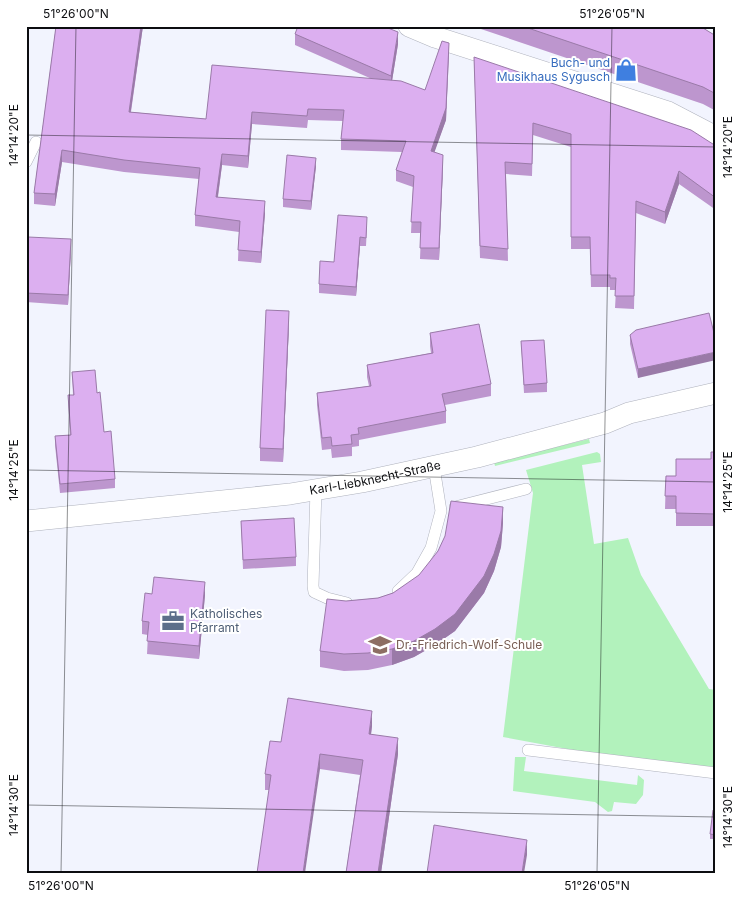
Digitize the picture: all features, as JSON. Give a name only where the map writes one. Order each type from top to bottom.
[{"type":"street","points":[[409,26],[436,32],[668,112],[716,137]]},
{"type":"street","name":"Karl-Liebknecht-Straße","points":[[26,521],[316,490],[434,467],[605,423],[629,413],[716,393]]},
{"type":"lane","points":[[26,162],[36,142]]},
{"type":"lane","points":[[390,595],[408,583],[425,562],[441,511],[434,467]]},
{"type":"lane","points":[[441,511],[526,488]]},
{"type":"lane","points":[[316,490],[314,592],[341,602],[362,602]]},
{"type":"lane","points":[[528,750],[716,773]]},
{"type":"green space","points":[[589,439],[590,443],[495,466],[494,462]]},
{"type":"green space","points":[[597,452],[600,454],[601,462],[582,465],[594,544],[628,538],[641,575],[709,689],[716,690],[716,772],[659,766],[503,737],[533,493],[526,470]]},
{"type":"green space","points":[[515,757],[526,757],[524,771],[637,785],[638,775],[644,780],[643,795],[636,804],[614,802],[612,811],[608,812],[595,802],[513,791]]},
{"type":"building","points":[[56,26],[141,26],[129,112],[206,119],[212,65],[401,81],[425,90],[442,41],[449,43],[446,108],[431,151],[443,155],[439,248],[420,248],[421,222],[411,222],[414,176],[396,170],[406,141],[341,139],[344,110],[308,109],[307,116],[252,112],[248,156],[222,154],[216,197],[265,201],[261,252],[238,250],[240,221],[195,215],[200,168],[124,160],[62,150],[55,194],[34,193]]},
{"type":"building","points":[[298,26],[383,26],[398,32],[391,76],[295,34]]},
{"type":"building","points":[[522,26],[699,26],[716,36],[716,94],[703,87]]},
{"type":"building","points":[[474,57],[691,130],[716,146],[716,198],[679,171],[665,212],[636,201],[634,296],[615,296],[616,278],[610,278],[610,275],[591,275],[590,237],[571,237],[571,134],[533,123],[532,164],[505,162],[508,249],[480,246]]},
{"type":"building","points":[[287,155],[316,158],[311,201],[283,199]]},
{"type":"building","points":[[338,215],[367,217],[366,238],[360,237],[356,287],[319,284],[320,261],[334,262]]},
{"type":"building","points":[[28,237],[71,239],[68,295],[26,293],[26,249]]},
{"type":"building","points":[[266,310],[289,311],[283,449],[260,448]]},
{"type":"building","points":[[709,313],[716,341],[716,352],[638,369],[630,335],[636,330]]},
{"type":"building","points":[[479,324],[491,384],[442,394],[446,411],[358,428],[359,434],[351,435],[352,444],[332,446],[331,437],[322,438],[317,393],[371,386],[367,365],[433,353],[430,333]]},
{"type":"building","points":[[544,340],[547,383],[524,385],[521,341]]},
{"type":"building","points":[[95,370],[97,393],[100,392],[104,432],[111,431],[115,479],[60,484],[55,436],[71,435],[68,395],[74,395],[72,372]]},
{"type":"building","points":[[711,452],[716,452],[716,514],[676,513],[676,496],[665,496],[666,476],[676,476],[676,459],[711,459]]},
{"type":"building","points":[[451,501],[503,507],[501,531],[494,554],[484,576],[455,614],[435,629],[414,641],[392,649],[344,654],[320,651],[327,599],[346,601],[378,598],[393,593],[419,575],[438,551],[445,536]]},
{"type":"building","points":[[294,518],[296,557],[243,560],[241,521]]},
{"type":"building","name":"Katholisches Pfarramt","points":[[154,577],[205,582],[199,646],[147,641],[149,622],[142,621],[145,593],[152,594]]},
{"type":"building","points":[[288,698],[372,711],[369,734],[398,738],[378,873],[346,873],[363,760],[320,754],[303,873],[257,873],[271,775],[265,774],[270,741],[281,742]]},
{"type":"building","points":[[713,810],[716,811],[716,835],[710,834]]},
{"type":"building","points":[[434,825],[527,840],[522,873],[427,873]]},
{"type":"place","name":"Buch- und Musikhaus Sygusch","points":[[626,70]]},
{"type":"place","name":"Katholisches Pfarramt","points":[[173,621]]},
{"type":"place","name":"Dr.-Friedrich-Wolf-Schule","points":[[380,645]]}]
